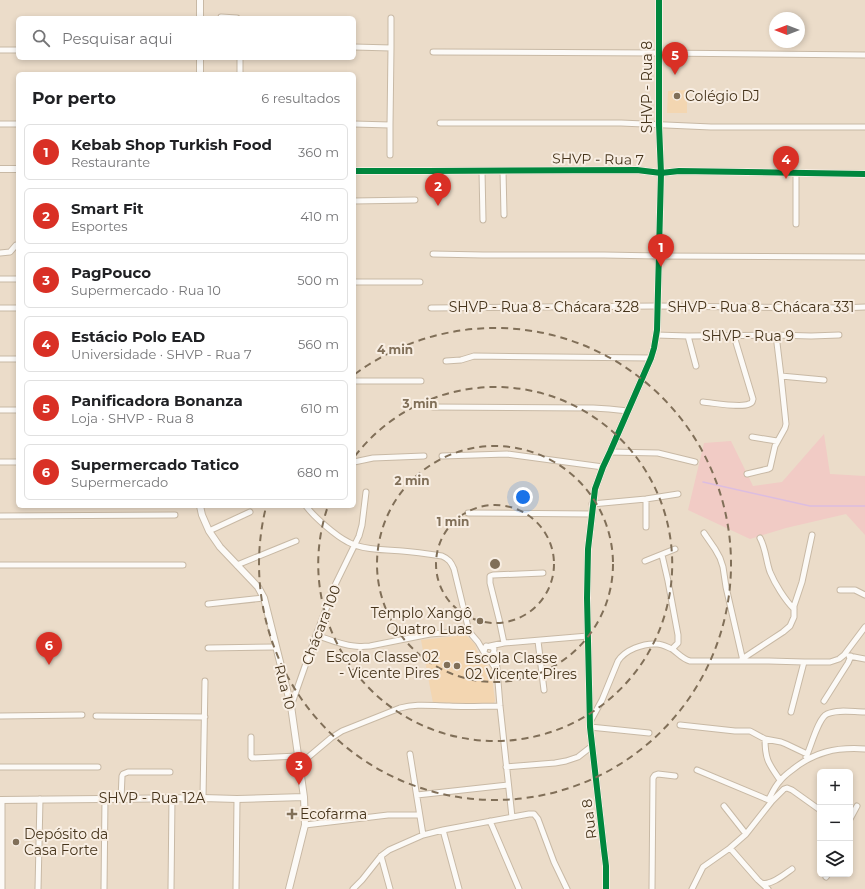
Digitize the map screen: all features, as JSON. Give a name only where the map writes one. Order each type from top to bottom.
[{"type":"street","points":[[200,0],[200,16]]},
{"type":"street","name":"SHVP - Rua 8","points":[[610,452],[651,358],[656,335],[661,173],[659,124],[659,0]]},
{"type":"street","points":[[390,155],[391,18]]},
{"type":"street","points":[[356,47],[391,48]]},
{"type":"street","points":[[0,50],[16,50]]},
{"type":"street","points":[[433,52],[865,55]]},
{"type":"street","points":[[200,60],[200,72]]},
{"type":"street","points":[[240,60],[240,72]]},
{"type":"street","points":[[440,123],[659,124],[711,127],[865,126]]},
{"type":"street","points":[[0,124],[16,124]]},
{"type":"street","points":[[356,124],[390,125]]},
{"type":"street","points":[[0,169],[16,169]]},
{"type":"street","name":"SHVP - Rua 7","points":[[356,171],[637,170],[661,173],[679,171],[865,174]]},
{"type":"street","points":[[482,171],[483,220]]},
{"type":"street","points":[[503,171],[504,215]]},
{"type":"street","points":[[796,173],[796,224]]},
{"type":"street","points":[[356,202],[415,200]]},
{"type":"street","points":[[0,253],[10,252],[16,245]]},
{"type":"street","points":[[433,254],[865,257]]},
{"type":"street","points":[[0,279],[16,279]]},
{"type":"street","points":[[356,282],[420,282]]},
{"type":"street","name":"SHVP - Rua 8 - Chácara 331","points":[[657,306],[865,307]]},
{"type":"street","name":"SHVP - Rua 8 - Chácara 328","points":[[431,308],[657,306]]},
{"type":"street","points":[[0,308],[16,308]]},
{"type":"street","name":"SHVP - Rua 9","points":[[656,335],[839,335]]},
{"type":"street","points":[[747,474],[770,468],[777,441],[786,424],[776,335]]},
{"type":"street","points":[[688,336],[696,366]]},
{"type":"street","points":[[703,402],[740,405],[750,404],[752,402],[753,399],[749,383],[734,336]]},
{"type":"street","points":[[446,360],[461,360],[474,356],[651,358]]},
{"type":"street","points":[[0,359],[16,359]]},
{"type":"street","points":[[781,376],[824,380]]},
{"type":"street","points":[[356,381],[421,381]]},
{"type":"street","points":[[433,407],[593,408],[628,411]]},
{"type":"street","points":[[0,410],[16,410]]},
{"type":"street","points":[[752,438],[777,441]]},
{"type":"street","points":[[610,452],[658,453],[696,462]]},
{"type":"street","name":"Rua 8","points":[[606,889],[606,866],[590,724],[587,598],[588,549],[594,489],[610,452]]},
{"type":"street","points":[[442,456],[507,454],[603,467]]},
{"type":"street","points":[[356,462],[373,458],[424,456]]},
{"type":"street","points":[[0,462],[16,462]]},
{"type":"street","name":"Chácara 100","points":[[290,706],[336,584],[359,536],[362,525],[366,492]]},
{"type":"street","points":[[592,504],[678,494]]},
{"type":"street","points":[[646,498],[646,526]]},
{"type":"street","name":"Rua 10","points":[[200,508],[209,531],[220,547],[258,587],[264,598],[290,706],[304,797],[305,825],[289,889]]},
{"type":"street","points":[[307,508],[311,513],[332,531],[347,542],[355,545],[437,555],[448,558],[454,569],[469,631],[497,669]]},
{"type":"street","points":[[209,531],[250,512]]},
{"type":"street","points":[[468,513],[592,514]]},
{"type":"street","points":[[0,516],[175,514]]},
{"type":"street","points":[[704,533],[720,558],[743,660]]},
{"type":"street","points":[[743,660],[790,626],[794,617],[794,606],[802,582],[812,535]]},
{"type":"street","points":[[760,538],[770,571],[776,584],[794,609]]},
{"type":"street","points":[[237,565],[296,541]]},
{"type":"street","points":[[645,561],[675,549]]},
{"type":"street","points":[[662,555],[678,635],[678,643],[672,649]]},
{"type":"street","points":[[0,565],[183,566]]},
{"type":"street","points":[[502,643],[499,619],[490,583],[491,575],[543,573]]},
{"type":"street","points":[[840,590],[854,590],[865,595]]},
{"type":"street","points":[[208,604],[264,598]]},
{"type":"street","points":[[649,733],[590,724],[621,656],[638,647],[649,644],[662,645],[672,649],[684,659],[690,661],[743,660],[830,662],[839,659],[844,655],[865,627]]},
{"type":"street","points":[[316,635],[353,646],[370,646],[430,634],[469,631]]},
{"type":"street","points":[[486,654],[485,648],[492,648],[502,643],[588,636]]},
{"type":"street","points":[[538,641],[544,690]]},
{"type":"street","points":[[478,642],[492,648],[496,657],[512,817]]},
{"type":"street","points":[[208,648],[275,647]]},
{"type":"street","points":[[486,654],[492,655],[492,648]]},
{"type":"street","points":[[844,655],[865,659]]},
{"type":"street","points":[[824,701],[851,656]]},
{"type":"street","points":[[791,712],[804,662]]},
{"type":"street","points":[[203,798],[205,680]]},
{"type":"street","points":[[299,765],[331,738],[342,731],[400,708],[419,704],[449,706],[500,706]]},
{"type":"street","points":[[804,761],[819,724],[825,714],[842,711],[865,712]]},
{"type":"street","points":[[0,716],[82,715]]},
{"type":"street","points":[[96,716],[205,717]]},
{"type":"street","points":[[680,725],[735,731],[750,731],[765,739],[786,744],[807,754]]},
{"type":"street","points":[[251,737],[252,758],[298,756]]},
{"type":"street","points":[[765,739],[766,758],[780,780]]},
{"type":"street","points":[[506,767],[566,761],[578,757],[592,746]]},
{"type":"street","points":[[692,889],[703,867],[730,848],[746,834],[770,800],[780,780],[804,761],[816,755],[830,750],[851,748],[865,749]]},
{"type":"street","points":[[410,754],[423,835]]},
{"type":"street","points":[[0,767],[98,767]]},
{"type":"street","points":[[697,770],[770,800]]},
{"type":"street","points":[[120,799],[123,774],[128,772],[170,772]]},
{"type":"street","points":[[652,889],[653,778],[658,774],[675,776]]},
{"type":"street","points":[[417,795],[508,785]]},
{"type":"street","points":[[770,800],[784,788],[788,788],[817,808]]},
{"type":"street","name":"SHVP - Rua 12A","points":[[1,800],[172,798],[237,799],[304,797]]},
{"type":"street","points":[[171,889],[172,798]]},
{"type":"street","points":[[38,889],[40,799]]},
{"type":"street","points":[[104,889],[105,799]]},
{"type":"street","points":[[236,889],[237,799]]},
{"type":"street","points":[[1,800],[2,889]]},
{"type":"street","points":[[724,806],[746,834]]},
{"type":"street","points":[[853,813],[857,806]]},
{"type":"street","points":[[353,889],[381,856],[389,850],[423,835],[532,814],[537,817],[554,862],[567,889]]},
{"type":"street","points":[[305,825],[382,816],[419,815]]},
{"type":"street","points":[[490,821],[519,889]]},
{"type":"street","points":[[443,830],[459,889]]},
{"type":"street","points":[[730,848],[768,889]]},
{"type":"street","points":[[381,856],[390,889]]},
{"type":"street","points":[[762,883],[765,884],[772,882],[792,869]]},
{"type":"shaded area","name":"Colégio DJ","points":[[687,90],[687,113],[667,113],[668,91]]},
{"type":"shaded area","points":[[824,434],[830,474],[865,476],[865,535],[846,514],[786,528],[750,539],[688,510],[704,443],[731,441],[753,486],[782,482]]},
{"type":"shaded area","name":"Escola Classe 02 Vicente Pires","points":[[466,635],[475,644],[477,651],[491,670],[495,701],[493,704],[459,705],[433,703],[421,640]]},
{"type":"waterway","points":[[703,482],[810,506],[865,506]]},
{"type":"cycle path","points":[[606,889],[606,866],[590,727],[587,598],[588,549],[595,489],[603,467],[651,358],[657,330],[661,173],[659,125],[659,0]]},
{"type":"cycle path","points":[[356,171],[637,170],[661,173],[679,171],[865,174]]},
{"type":"place","name":"Panificadora Bonanza","points":[[675,75]]},
{"type":"place","name":"Colégio DJ","points":[[677,96]]},
{"type":"place","name":"Estácio Polo EAD","points":[[786,179]]},
{"type":"place","name":"Smart Fit","points":[[438,206]]},
{"type":"place","name":"Kebab Shop Turkish Food","points":[[661,267]]},
{"type":"place","name":"Templo Xangô Quatro Luas","points":[[480,621]]},
{"type":"place","name":"Supermercado Tatico","points":[[49,665]]},
{"type":"place","name":"Escola Classe 02 - Vicente Pires","points":[[447,665]]},
{"type":"place","name":"Escola Classe 02 Vicente Pires","points":[[457,666]]},
{"type":"place","name":"PagPouco","points":[[299,785]]},
{"type":"place","name":"Ecofarma","points":[[292,814]]},
{"type":"place","name":"Depósito da Casa Forte","points":[[16,842]]}]
